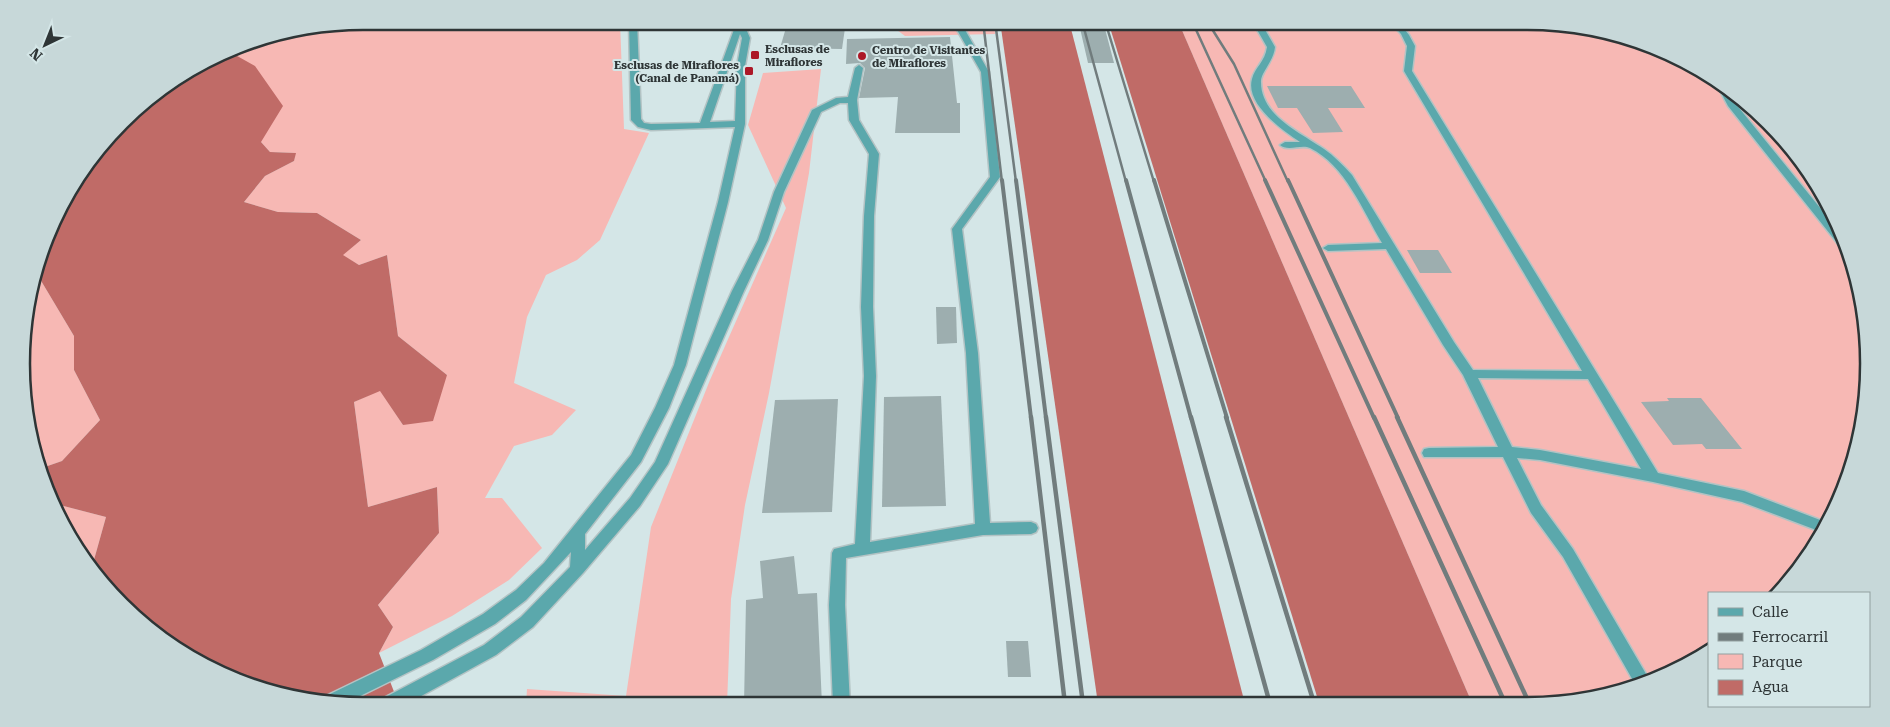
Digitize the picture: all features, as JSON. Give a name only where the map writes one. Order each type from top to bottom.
[{"type":"lane","points":[[633,30],[636,120],[641,125],[674,127],[740,124]]},
{"type":"lane","points":[[704,125],[738,30]]},
{"type":"lane","points":[[344,696],[427,655],[489,619],[521,595],[549,567],[636,458],[662,408],[680,365],[704,279],[740,124],[741,66],[746,38],[743,30]]},
{"type":"lane","points":[[961,30],[985,72],[994,178],[957,229],[972,353],[983,529]]},
{"type":"lane","points":[[1261,30],[1271,47],[1268,61],[1257,75],[1256,81],[1262,104],[1278,121],[1332,159],[1348,177],[1449,345],[1470,374],[1510,452],[1536,509],[1568,553],[1639,677]]},
{"type":"lane","points":[[1402,30],[1410,43],[1412,54],[1407,67],[1408,71],[1653,476]]},
{"type":"lane","points":[[859,68],[852,100],[856,126],[874,154],[869,216],[867,307],[870,376],[862,549]]},
{"type":"lane","points":[[1727,97],[1832,230]]},
{"type":"lane","points":[[403,697],[490,650],[527,622],[578,569],[635,502],[661,464],[738,291],[763,240],[779,192],[817,110],[839,100],[852,100]]},
{"type":"lane","points":[[1285,145],[1310,144]]},
{"type":"lane","points":[[1328,248],[1388,246]]},
{"type":"lane","points":[[1470,374],[1592,375]]},
{"type":"lane","points":[[1429,453],[1510,452],[1540,455],[1653,476],[1744,497],[1818,525]]},
{"type":"lane","points":[[842,697],[837,605],[839,552],[983,529],[1031,528]]},
{"type":"lane","points":[[578,531],[578,569]]},
{"type":"green space","points":[[364,30],[620,30],[624,129],[649,133],[600,240],[577,260],[546,275],[527,317],[514,383],[576,410],[552,435],[514,446],[485,498],[502,498],[542,548],[509,580],[452,616],[379,653],[393,627],[378,605],[439,533],[437,487],[368,507],[354,402],[380,390],[403,425],[447,375],[398,336],[387,255],[359,265],[342,255],[361,240],[317,213],[278,212],[244,202],[265,176],[294,161],[295,153],[270,152],[261,142],[232,57],[277,41],[298,36]]},
{"type":"green space","points":[[897,30],[995,30],[995,34],[905,36]]},
{"type":"green space","points":[[1182,30],[1526,30],[1570,33],[1613,41],[1674,64],[1712,86],[1746,113],[1791,160],[1826,216],[1835,236],[1849,277],[1857,320],[1860,364],[1857,407],[1849,450],[1835,491],[1804,549],[1791,567],[1769,592],[1708,592],[1708,643],[1654,672],[1613,686],[1570,694],[1526,697],[1469,697]]},
{"type":"green space","points":[[821,69],[809,173],[769,393],[745,505],[731,599],[727,697],[526,697],[527,689],[626,696],[651,527],[710,380],[786,208],[748,125],[763,73]]},
{"type":"green space","points":[[40,280],[74,336],[74,370],[100,420],[62,461],[46,466],[36,429],[33,407],[30,364],[31,342],[36,298]]},
{"type":"green space","points":[[62,505],[106,517],[94,560]]},
{"type":"water","points":[[1001,30],[1071,30],[1243,697],[1097,697]]},
{"type":"water","points":[[1111,30],[1182,30],[1469,697],[1317,697]]},
{"type":"water","points":[[236,55],[255,66],[283,106],[261,142],[270,152],[296,153],[294,161],[265,176],[244,202],[278,212],[317,213],[361,240],[343,255],[359,265],[387,255],[398,336],[447,375],[433,421],[403,425],[380,391],[354,402],[368,507],[437,487],[439,533],[378,605],[393,627],[379,653],[396,697],[342,696],[298,691],[236,672],[178,641],[160,628],[113,583],[94,560],[106,517],[62,505],[46,466],[62,461],[100,420],[74,370],[74,336],[40,280],[55,236],[86,178],[99,160],[128,128],[160,99],[178,86]]},
{"type":"building","points":[[785,30],[845,30],[842,49],[780,48]]},
{"type":"building","points":[[1080,30],[1105,30],[1114,63],[1088,63]]},
{"type":"building","points":[[950,37],[957,103],[960,103],[960,133],[895,133],[898,97],[859,98],[865,68],[860,63],[846,64],[847,39]]},
{"type":"building","points":[[1267,86],[1351,86],[1365,108],[1328,108],[1343,132],[1313,133],[1297,108],[1278,108]]},
{"type":"building","points":[[1407,250],[1438,250],[1452,273],[1420,273]]},
{"type":"building","points":[[936,307],[956,307],[957,343],[937,344]]},
{"type":"building","points":[[941,396],[946,506],[882,507],[884,397]]},
{"type":"building","points":[[1667,398],[1701,398],[1742,449],[1706,449],[1702,444],[1673,445],[1641,402],[1669,401]]},
{"type":"building","points":[[838,399],[832,512],[762,513],[775,400]]},
{"type":"building","points":[[794,556],[798,594],[817,593],[822,697],[744,697],[746,600],[763,598],[760,561]]},
{"type":"building","points":[[1006,641],[1028,641],[1031,677],[1008,677]]},
{"type":"railway","points":[[984,30],[1002,182]]},
{"type":"railway","points":[[996,30],[1016,182]]},
{"type":"railway","points":[[1084,30],[1126,182]]},
{"type":"railway","points":[[1108,30],[1154,182]]},
{"type":"railway","points":[[1196,30],[1266,182]]},
{"type":"railway","points":[[1213,30],[1234,64],[1288,182]]},
{"type":"railway","points":[[1002,180],[1031,418]]},
{"type":"railway","points":[[1016,180],[1046,418]]},
{"type":"railway","points":[[1126,180],[1191,418]]},
{"type":"railway","points":[[1154,180],[1227,418]]},
{"type":"railway","points":[[1265,180],[1374,418]]},
{"type":"railway","points":[[1288,180],[1398,418]]},
{"type":"railway","points":[[1031,417],[1064,697]]},
{"type":"railway","points":[[1046,417],[1082,697]]},
{"type":"railway","points":[[1191,417],[1268,697]]},
{"type":"railway","points":[[1226,417],[1312,697]]},
{"type":"railway","points":[[1374,417],[1502,697]]},
{"type":"railway","points":[[1397,417],[1526,697]]},
{"type":"place","name":"Esclusas de Miraflores","points":[[755,55]]},
{"type":"place","name":"Centro de Visitantes de Miraflores","points":[[862,56]]},
{"type":"place","name":"Esclusas de Miraflores (Canal de Panamá)","points":[[749,71]]}]
